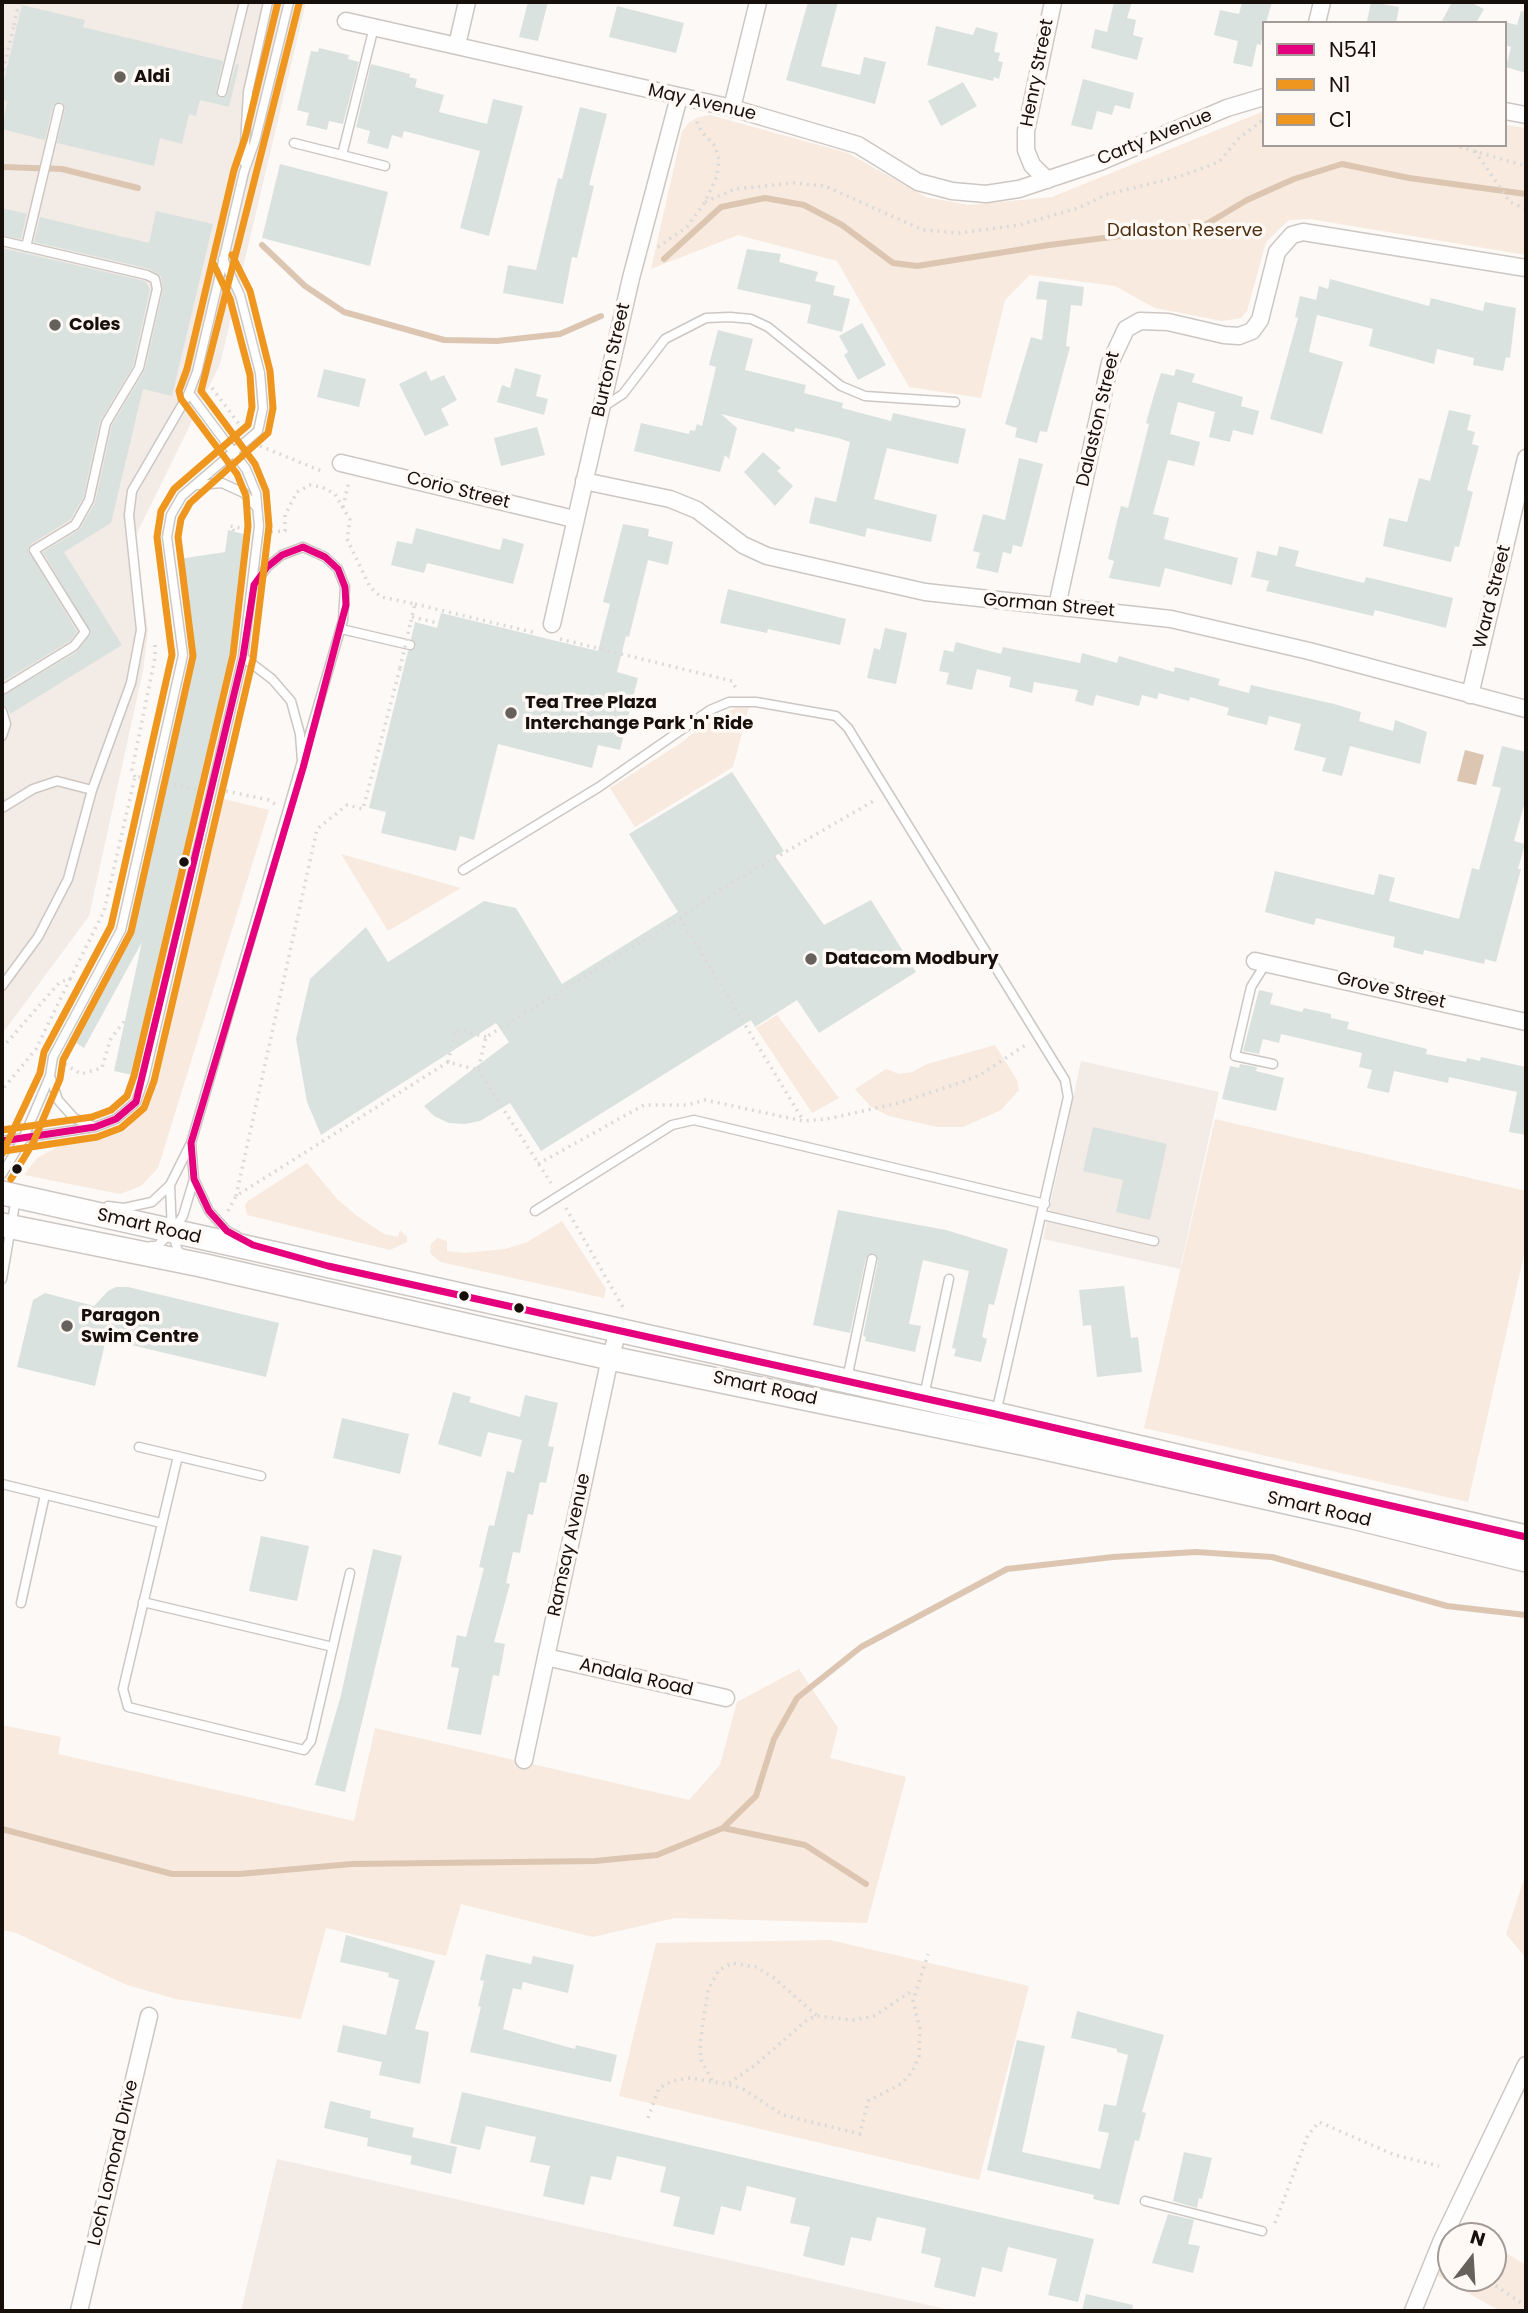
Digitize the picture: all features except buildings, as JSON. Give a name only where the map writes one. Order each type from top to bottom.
[{"type":"main road","name":"Smart Road","points":[[9,1195],[924,1398],[991,1424],[1526,1559]]},
{"type":"main road","name":"Smart Road","points":[[7,1227],[201,1265],[610,1358],[991,1424],[1526,1537]]},
{"type":"street","points":[[457,45],[467,2]]},
{"type":"street","points":[[732,108],[758,2]]},
{"type":"street","name":"Henry Street","points":[[1047,180],[1032,165],[1026,150],[1026,131],[1053,2]]},
{"type":"street","points":[[1317,21],[1322,2]]},
{"type":"street","name":"May Avenue","points":[[346,21],[732,108],[858,145],[918,182],[951,191],[986,194],[1047,180]]},
{"type":"street","name":"Burton Street","points":[[552,624],[635,262],[683,98]]},
{"type":"street","name":"Carty Avenue","points":[[1047,180],[1262,98]]},
{"type":"street","points":[[1507,111],[1526,115]]},
{"type":"street","name":"Dalaston Street","points":[[1057,606],[1110,363],[1125,329],[1140,321],[1168,322],[1224,335],[1240,336],[1252,331],[1263,310],[1277,252],[1292,235],[1303,232],[1526,268]]},
{"type":"street","name":"Ward Street","points":[[1470,695],[1526,458]]},
{"type":"street","name":"Corio Street","points":[[345,471],[574,519]]},
{"type":"street","name":"Gorman Street","points":[[584,481],[679,503],[718,524],[743,545],[767,556],[925,592],[1171,619],[1308,650],[1526,709]]},
{"type":"street","name":"Grove Street","points":[[1260,962],[1526,1022]]},
{"type":"street","name":"Ramsay Avenue","points":[[524,1760],[610,1358],[618,1332]]},
{"type":"street","name":"Andala Road","points":[[546,1657],[726,1698]]},
{"type":"street","name":"Loch Lomond Drive","points":[[79,2311],[149,2016]]},
{"type":"street","points":[[1413,2311],[1443,2240],[1526,2065]]},
{"type":"lane","points":[[222,92],[244,2]]},
{"type":"lane","points":[[244,172],[248,92],[268,2]]},
{"type":"lane","points":[[2,986],[38,937],[68,879],[92,790],[131,683],[141,630],[129,514],[132,491],[189,393],[197,372],[244,172],[255,141],[289,2]]},
{"type":"lane","points":[[341,155],[374,27]]},
{"type":"lane","points":[[26,247],[59,108]]},
{"type":"lane","points":[[294,143],[385,166]]},
{"type":"lane","points":[[2,241],[147,275],[155,279],[157,289],[139,368],[106,423],[86,507],[75,525],[34,550],[85,632],[74,646],[2,690]]},
{"type":"lane","points":[[2,1174],[23,1139],[50,1076],[53,1057],[121,930],[183,655],[167,537],[171,515],[182,496],[258,431],[264,408],[260,373],[240,295],[223,259]]},
{"type":"lane","points":[[600,409],[623,394],[665,339],[706,318],[730,317],[751,319],[768,327],[841,386],[865,396],[956,402]]},
{"type":"lane","points":[[2,1141],[95,1127],[116,1119],[135,1102],[144,1079],[243,657],[254,585],[259,526],[256,493],[234,452],[189,393]]},
{"type":"lane","points":[[198,485],[222,483],[244,493],[257,509]]},
{"type":"lane","points":[[2,1279],[9,1195],[124,1208],[152,1202],[170,1185],[191,1143],[303,768],[346,605],[345,587],[338,569],[325,557],[303,548],[282,555],[267,567],[254,585]]},
{"type":"lane","points":[[341,629],[410,645]]},
{"type":"lane","points":[[243,657],[272,679],[291,701],[300,734],[303,768]]},
{"type":"lane","points":[[463,870],[599,787],[710,710],[729,702],[836,716],[848,728],[1065,1080],[1068,1097],[1043,1215],[991,1424]]},
{"type":"lane","points":[[2,711],[6,724],[2,736]]},
{"type":"lane","points":[[2,808],[33,789],[57,781],[92,790]]},
{"type":"lane","points":[[1260,962],[1251,987],[1235,1056],[1273,1064]]},
{"type":"lane","points":[[50,1076],[58,1101],[74,1118],[95,1127]]},
{"type":"lane","points":[[535,1212],[672,1125],[694,1120],[1045,1204]]},
{"type":"lane","points":[[191,1143],[194,1179],[209,1211],[228,1231],[253,1245],[328,1266]]},
{"type":"lane","points":[[71,1239],[121,1246],[157,1246],[172,1232],[183,1216],[194,1179]]},
{"type":"lane","points":[[170,1185],[172,1232],[178,1251],[201,1265]]},
{"type":"lane","points":[[1043,1215],[1154,1241]]},
{"type":"lane","points":[[846,1382],[872,1258]]},
{"type":"lane","points":[[924,1398],[949,1279]]},
{"type":"lane","points":[[139,1447],[261,1476]]},
{"type":"lane","points":[[178,1456],[123,1689],[128,1707],[278,1746],[304,1750],[309,1747],[350,1573]]},
{"type":"lane","points":[[2,1484],[161,1523]]},
{"type":"lane","points":[[20,1603],[45,1495]]},
{"type":"lane","points":[[143,1602],[332,1647]]},
{"type":"lane","points":[[1145,2201],[1262,2231]]},
{"type":"path","points":[[2,78],[19,2]]},
{"type":"path","points":[[635,262],[687,227],[705,202],[717,176],[719,160],[715,146],[701,131],[683,98]]},
{"type":"path","points":[[1460,147],[1526,166]]},
{"type":"path","points":[[1475,151],[1510,202],[1526,209]]},
{"type":"path","points":[[212,388],[250,438],[265,450],[325,472]]},
{"type":"path","points":[[343,506],[345,471]]},
{"type":"path","points":[[266,533],[285,531],[289,503],[297,492],[310,485],[322,487],[335,494],[343,506],[350,520],[347,539],[370,587],[381,597],[732,681],[745,702]]},
{"type":"path","points":[[225,1216],[236,1196],[317,829],[347,805],[363,809],[399,681],[415,604]]},
{"type":"path","points":[[412,617],[438,623]]},
{"type":"path","points":[[448,1062],[478,1070],[486,1037],[680,918],[720,890],[887,792]]},
{"type":"path","points":[[680,918],[803,1121]]},
{"type":"path","points":[[2,1048],[60,982],[70,979],[36,1049],[2,1090]]},
{"type":"path","points":[[65,1064],[81,1074],[102,1068],[110,1040],[125,1020]]},
{"type":"path","points":[[236,1196],[448,1062],[456,1029],[486,1037]]},
{"type":"path","points":[[538,1164],[644,1105],[687,1105],[705,1100],[803,1121],[862,1112],[965,1081],[1038,1037]]},
{"type":"path","points":[[648,2118],[659,2088],[671,2081],[690,2078],[743,2089],[783,2115],[860,2134],[868,2101],[901,2084],[912,2072],[919,2056],[922,2043],[912,2001],[928,1954]]},
{"type":"path","points":[[713,2081],[706,2074],[701,2060],[700,2043],[708,1990],[719,1970],[732,1963],[756,1967],[774,1978],[817,2016]]},
{"type":"path","points":[[727,2084],[754,2066],[808,2019],[817,2016],[853,2020],[874,2016],[914,1989]]},
{"type":"path","points":[[1262,2231],[1275,2224],[1308,2135],[1319,2122],[1395,2155],[1439,2166]]},
{"type":"path","points":[[1506,2292],[1526,2306]]},
{"type":"shaded area","points":[[2,2],[306,2],[220,364],[135,537],[148,630],[143,671],[89,916],[2,1034]]},
{"type":"shaded area","points":[[1465,750],[1484,755],[1476,785],[1457,781]]},
{"type":"shaded area","points":[[1081,1061],[1219,1092],[1180,1269],[1043,1239]]},
{"type":"shaded area","points":[[277,2159],[955,2311],[241,2311]]},
{"type":"green space","name":"Dalaston Reserve","points":[[1262,112],[1262,147],[1507,147],[1507,125],[1526,128],[1526,255],[1310,219],[1289,220],[1266,242],[1247,311],[1241,318],[1222,321],[1155,308],[1115,286],[1030,275],[1005,300],[981,398],[909,387],[837,261],[738,235],[651,269],[682,132],[689,122],[710,115],[848,153],[926,197],[969,205],[1052,197]]},
{"type":"green space","points":[[749,707],[733,767],[635,827],[610,788],[681,743],[711,718],[736,708]]},
{"type":"green space","points":[[220,798],[269,810],[158,1168],[141,1186],[120,1194],[24,1175],[37,1158],[65,1143],[98,1140],[125,1131],[147,1107]]},
{"type":"green space","points":[[341,854],[461,888],[388,931]]},
{"type":"green space","points":[[777,1015],[839,1098],[812,1113],[756,1028]]},
{"type":"green space","points":[[995,1045],[1017,1080],[1019,1090],[1001,1110],[963,1127],[937,1127],[889,1116],[871,1107],[855,1089],[886,1069],[899,1074],[912,1072],[927,1064]]},
{"type":"green space","points":[[1215,1119],[1526,1191],[1526,1246],[1468,1502],[1144,1428]]},
{"type":"green space","points":[[307,1163],[338,1200],[357,1216],[384,1234],[398,1237],[400,1230],[407,1237],[407,1242],[390,1250],[247,1215],[245,1205],[248,1201]]},
{"type":"green space","points":[[562,1221],[606,1289],[604,1298],[440,1262],[430,1253],[431,1244],[437,1238],[447,1241],[447,1251],[464,1253],[505,1249],[527,1242]]},
{"type":"green space","points":[[799,1669],[838,1728],[830,1758],[906,1777],[867,1923],[675,1918],[593,1937],[461,1904],[446,1956],[326,1928],[301,2019],[176,1999],[127,1985],[16,1933],[2,1930],[2,1725],[61,1737],[58,1754],[354,1821],[375,1728],[689,1800],[720,1765],[737,1702]]},
{"type":"green space","points":[[1526,1873],[1526,1958],[1506,1934]]},
{"type":"green space","points":[[830,1940],[1029,1986],[979,2180],[619,2096],[656,1943]]},
{"type":"green space","points":[[1437,2253],[1437,2276],[1429,2271]]},
{"type":"green space","points":[[1507,2253],[1526,2265],[1526,2311],[1500,2311],[1466,2292],[1507,2292]]},
{"type":"waterway","points":[[664,259],[721,207],[765,198],[804,205],[842,225],[893,263],[917,266],[1049,245],[1205,225],[1247,200],[1294,179],[1342,164],[1409,178],[1526,194]]},
{"type":"waterway","points":[[2,167],[62,169],[138,188]]},
{"type":"waterway","points":[[262,245],[305,286],[344,312],[444,340],[497,341],[560,334],[601,316]]},
{"type":"waterway","points":[[2,1829],[172,1874],[239,1874],[352,1864],[595,1861],[657,1855],[723,1828],[756,1796],[774,1739],[797,1698],[861,1647],[1007,1569],[1113,1557],[1196,1552],[1272,1557],[1447,1606],[1526,1615]]},
{"type":"waterway","points":[[723,1828],[805,1845],[866,1884]]},
{"type":"transit line","name":"C1","points":[[2,1130],[92,1117],[111,1110],[127,1096],[134,1076],[233,655],[248,526],[246,496],[237,474],[181,399],[179,391],[187,369],[234,170],[245,138],[278,2]]},
{"type":"transit line","name":"N1","points":[[4,1151],[97,1137],[121,1128],[144,1108],[154,1081],[253,659],[269,526],[266,491],[255,464],[201,391],[299,4]]},
{"type":"transit line","name":"N1","points":[[11,1179],[33,1143],[60,1079],[63,1060],[131,932],[193,656],[178,537],[181,519],[190,503],[268,433],[273,408],[270,371],[250,291],[232,255]]},
{"type":"transit line","name":"C1","points":[[2,1154],[40,1073],[44,1052],[111,926],[172,655],[157,537],[161,511],[174,489],[248,425],[252,407],[250,375],[230,299],[214,265]]},
{"type":"transit line","name":"N541","points":[[2,1141],[95,1127],[116,1119],[136,1102],[243,657],[254,585],[267,567],[282,555],[303,547],[325,557],[338,569],[345,587],[346,605],[303,768],[191,1143],[194,1179],[209,1211],[227,1231],[253,1245],[328,1266],[995,1414],[1526,1537]]},
{"type":"place","name":"Aldi","points":[[120,77]]},
{"type":"place","name":"Coles","points":[[55,325]]},
{"type":"place","name":"Tea Tree Plaza Interchange Park 'n' Ride","points":[[511,713]]},
{"type":"place","name":"Datacom Modbury","points":[[811,959]]},
{"type":"place","name":"Paragon Swim Centre","points":[[67,1326]]}]
